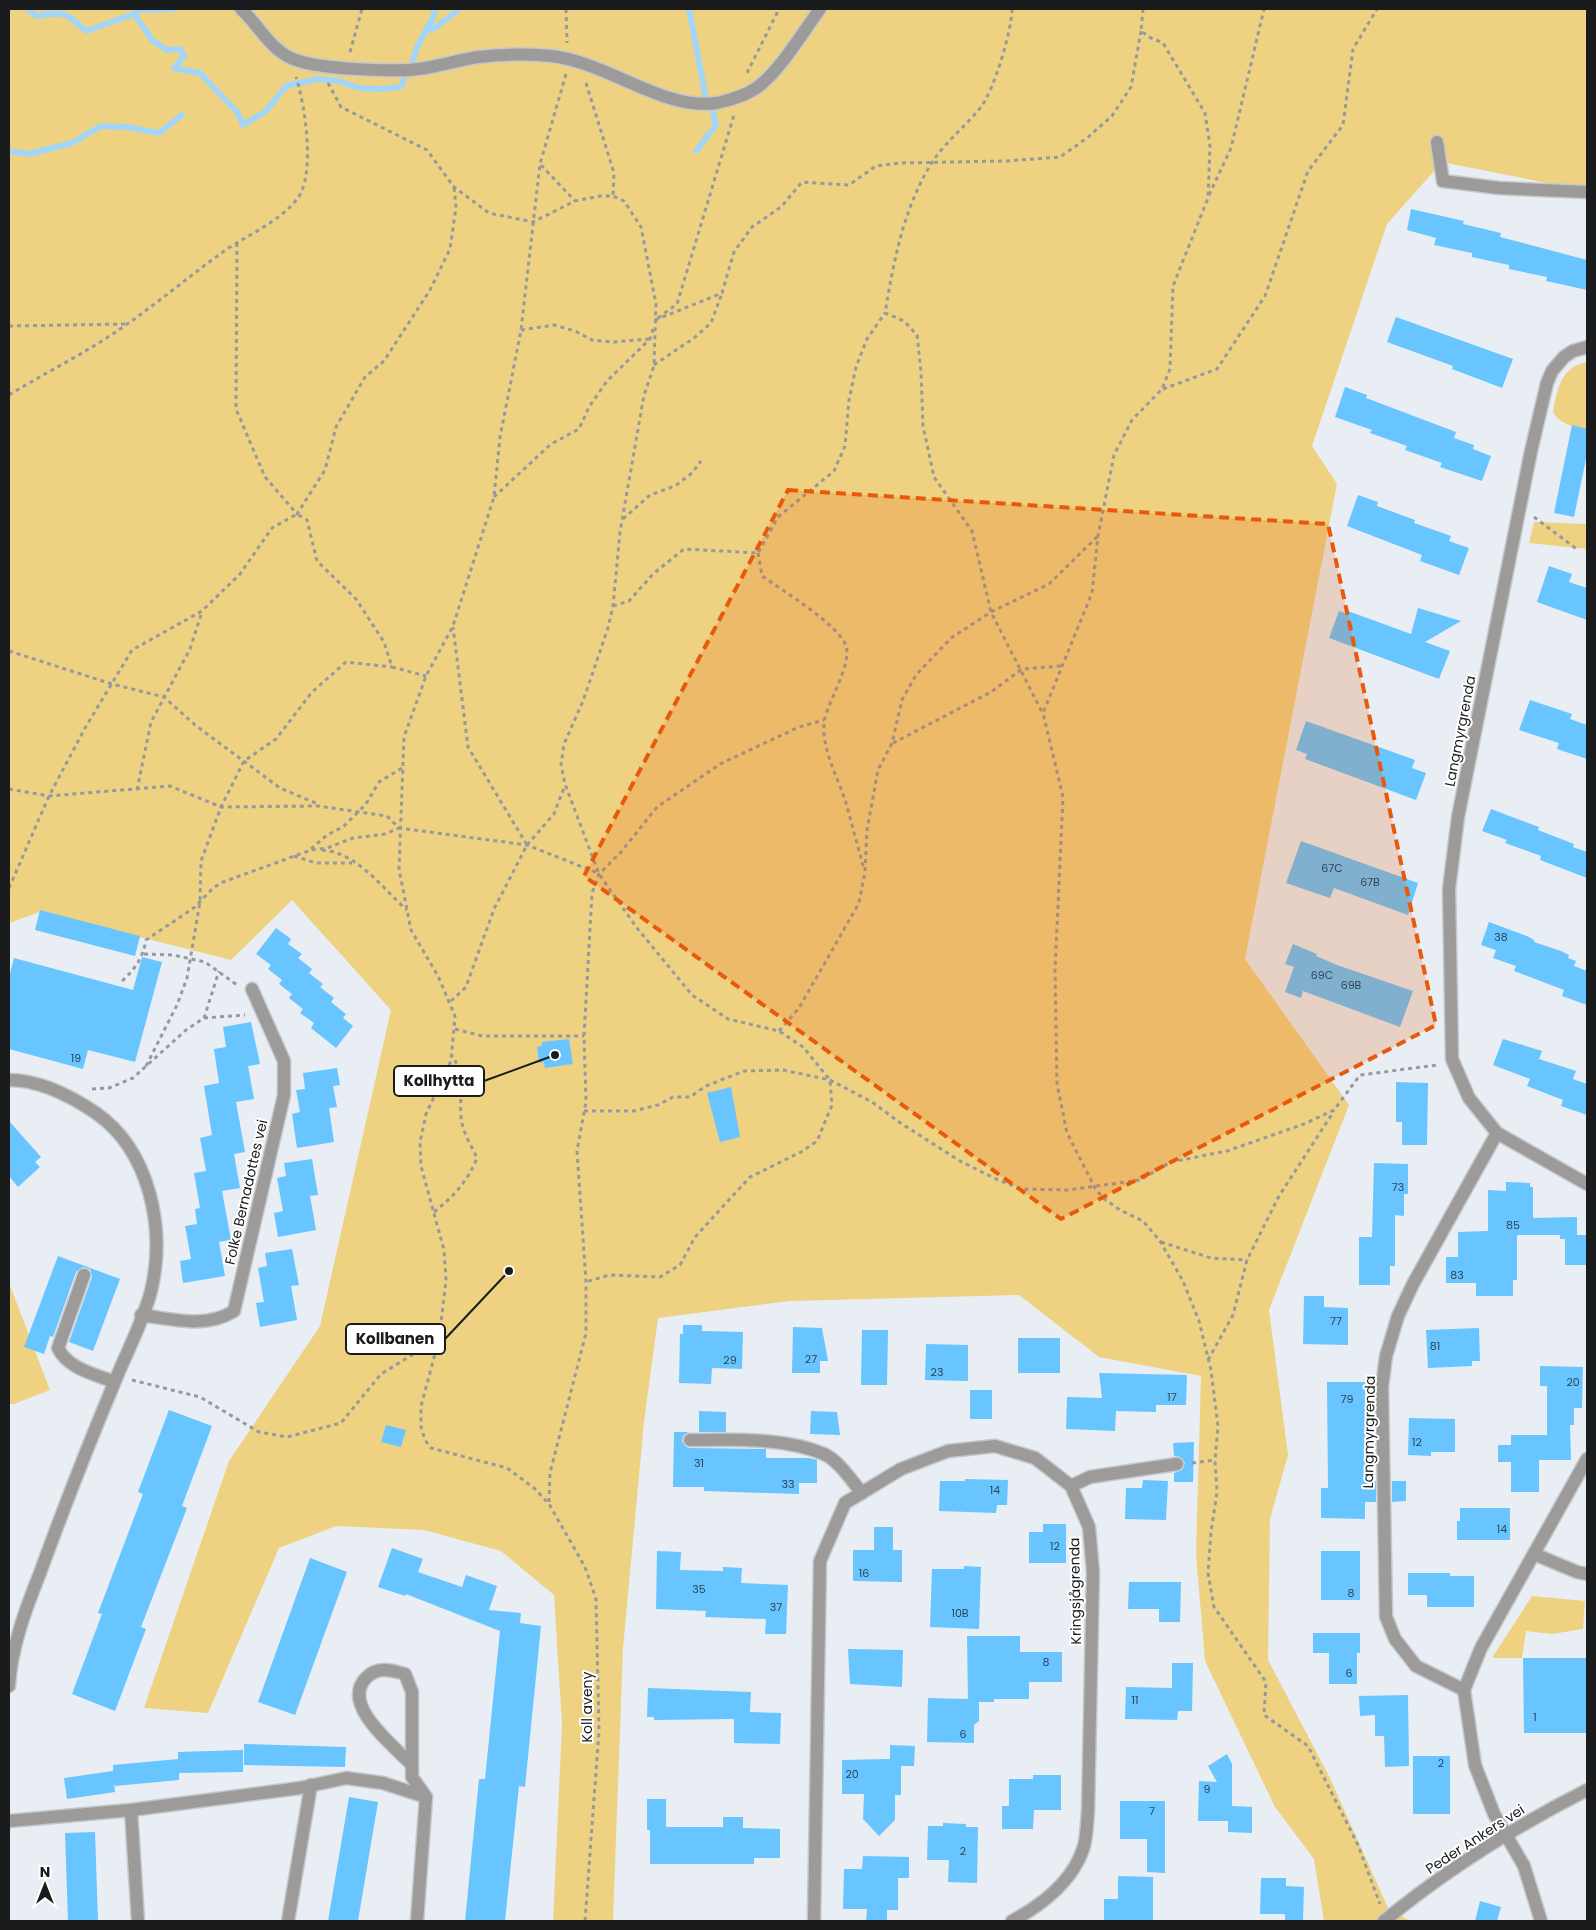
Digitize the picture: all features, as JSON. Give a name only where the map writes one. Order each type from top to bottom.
[{"type":"street","points":[[241,9],[269,43],[298,61],[344,67],[409,70],[479,57],[523,54],[574,60],[596,66],[662,96],[692,105],[718,102],[740,96],[759,86],[820,9]]},
{"type":"street","points":[[1436,142],[1443,181],[1499,188],[1587,192]]},
{"type":"street","name":"Langmyrgrenda","points":[[1587,347],[1568,354],[1552,371],[1531,451],[1458,817],[1449,889],[1452,1059],[1469,1098],[1497,1132],[1587,1184]]},
{"type":"street","name":"Folke Bernadottes vei","points":[[141,1315],[202,1323],[222,1319],[234,1311],[284,1095],[284,1061],[252,989]]},
{"type":"street","points":[[9,1080],[54,1089],[84,1105],[107,1121],[132,1150],[146,1184],[154,1214],[156,1254],[151,1291],[70,1491],[28,1604],[10,1671],[9,1686]]},
{"type":"street","name":"Langmyrgrenda","points":[[1464,1690],[1416,1666],[1395,1639],[1386,1617],[1382,1387],[1386,1356],[1398,1316],[1413,1284],[1497,1132]]},
{"type":"street","points":[[84,1275],[58,1348],[62,1356],[70,1363],[115,1379]]},
{"type":"street","points":[[690,1440],[752,1441],[793,1446],[825,1455],[844,1470],[862,1493]]},
{"type":"street","name":"Kringsjågrenda","points":[[814,1921],[820,1561],[845,1503],[901,1469],[948,1451],[995,1446],[1035,1458],[1071,1486],[1089,1527],[1093,1572],[1088,1811],[1084,1846],[1071,1874],[1035,1909],[1012,1921]]},
{"type":"street","points":[[1542,1921],[1524,1866],[1508,1835],[1494,1814],[1475,1764],[1464,1690],[1481,1648],[1587,1459]]},
{"type":"street","points":[[1071,1486],[1090,1477],[1177,1464]]},
{"type":"street","points":[[1534,1554],[1577,1572],[1587,1574]]},
{"type":"street","points":[[412,1765],[363,1714],[358,1698],[362,1682],[371,1672],[389,1669],[405,1674],[412,1692],[412,1765],[412,1777],[426,1797],[417,1921]]},
{"type":"street","points":[[9,1821],[131,1810],[311,1785],[346,1778],[383,1782],[426,1797]]},
{"type":"street","points":[[288,1921],[311,1785]]},
{"type":"street","name":"Peder Ankers vei","points":[[1385,1920],[1475,1854],[1546,1811],[1587,1790]]},
{"type":"street","points":[[131,1810],[138,1921]]},
{"type":"path","points":[[344,67],[362,9]]},
{"type":"path","points":[[566,9],[574,60],[614,173],[613,196]]},
{"type":"path","points":[[494,497],[552,444],[579,428],[589,407],[607,381],[650,339],[655,320],[677,304],[745,78],[779,9]]},
{"type":"path","points":[[865,872],[845,801],[828,755],[824,720],[833,692],[844,668],[847,647],[836,629],[762,576],[758,553],[778,517],[834,471],[845,446],[849,400],[856,367],[866,339],[884,313],[895,252],[908,209],[932,162],[983,105],[1002,57],[1012,9]]},
{"type":"path","points":[[654,366],[694,338],[711,323],[734,252],[752,227],[781,207],[802,182],[849,185],[876,166],[1060,157],[1087,138],[1112,116],[1131,87],[1143,9]]},
{"type":"path","points":[[1043,713],[1092,593],[1098,536],[1114,456],[1132,420],[1162,389],[1170,369],[1172,286],[1231,148],[1264,9]]},
{"type":"path","points":[[1162,389],[1217,370],[1265,296],[1308,171],[1343,126],[1353,50],[1377,9]]},
{"type":"path","points":[[1141,31],[1163,43],[1205,113],[1210,146],[1208,198]]},
{"type":"path","points":[[434,1212],[450,1200],[461,1186],[477,1158],[461,1119],[461,1076],[458,1064],[452,1056],[456,1016],[451,1001],[411,930],[399,869],[399,828],[404,737],[426,676],[453,626],[494,497],[500,437],[521,330],[540,164],[574,60]]},
{"type":"path","points":[[9,395],[97,344],[127,324],[237,243],[276,217],[298,199],[305,180],[304,111],[296,75],[298,61]]},
{"type":"path","points":[[328,83],[341,107],[427,150],[454,187],[489,213],[533,222],[575,201],[600,196],[613,196],[624,201],[641,227],[656,304],[654,366],[644,395],[622,519],[613,606],[608,628],[583,701],[564,744],[561,765],[565,784],[598,874],[637,928],[692,995],[728,1019],[779,1031],[803,1047],[830,1080],[832,1105],[817,1141],[801,1152],[750,1177],[694,1237],[680,1265],[660,1277],[609,1275],[586,1282]]},
{"type":"path","points":[[540,164],[575,201]]},
{"type":"path","points":[[9,888],[49,796],[85,728],[132,650],[202,611],[240,574],[272,528],[297,514],[325,470],[336,427],[365,377],[384,361],[430,290],[450,249],[456,207],[454,187]]},
{"type":"path","points":[[237,243],[236,409],[265,478],[297,514],[307,520],[317,561],[356,600],[384,642],[392,668]]},
{"type":"path","points":[[655,320],[722,293]]},
{"type":"path","points":[[884,313],[904,321],[917,335],[921,372],[923,426],[934,477],[972,532],[991,612],[1043,713],[1063,797],[1054,970],[1057,1084],[1067,1132],[1095,1188],[1104,1198],[1120,1210],[1143,1221],[1160,1241],[1183,1281],[1199,1321],[1208,1361],[1218,1426],[1215,1460],[1217,1492],[1211,1532],[1208,1573],[1214,1607],[1266,1682],[1264,1715],[1308,1746],[1358,1845],[1385,1920]]},
{"type":"path","points":[[9,326],[127,324]]},
{"type":"path","points":[[521,330],[554,325],[574,331],[592,340],[613,342],[650,339]]},
{"type":"path","points":[[622,519],[650,495],[675,486],[692,474],[701,461]]},
{"type":"path","points":[[1520,507],[1578,550]]},
{"type":"path","points":[[779,1031],[799,1008],[859,903],[865,872],[867,830],[878,770],[892,744],[902,700],[916,675],[951,638],[991,612],[1049,584],[1098,536]]},
{"type":"path","points":[[613,606],[629,601],[653,574],[684,549],[758,553]]},
{"type":"path","points":[[138,790],[151,722],[190,649],[202,611]]},
{"type":"path","points":[[453,626],[468,747],[527,845]]},
{"type":"path","points":[[9,651],[112,684],[164,697],[195,725],[280,788],[325,808]]},
{"type":"path","points":[[146,1066],[177,1005],[192,958],[200,902],[201,861],[221,807],[244,761],[276,739],[312,692],[346,662],[392,668],[426,676]]},
{"type":"path","points":[[892,744],[991,692],[1022,669],[1061,666]]},
{"type":"path","points":[[549,1504],[550,1473],[586,1333],[586,1282],[577,1151],[584,1111],[584,1036],[592,893],[598,874],[622,852],[657,807],[714,768],[799,727],[824,720]]},
{"type":"path","points":[[311,850],[327,835],[343,827],[358,813],[380,782],[402,768]]},
{"type":"path","points":[[451,1001],[466,988],[494,909],[527,845],[554,814],[565,784]]},
{"type":"path","points":[[9,789],[49,796],[170,786],[221,807],[325,808],[386,816],[399,828]]},
{"type":"path","points":[[122,981],[136,968],[144,954],[146,940],[200,902],[212,888],[223,882],[294,856],[311,850],[327,848],[353,838],[385,834],[399,828],[527,845],[598,874]]},
{"type":"path","points":[[311,850],[329,851],[354,863],[374,877],[408,910]]},
{"type":"path","points":[[294,856],[316,863],[354,863]]},
{"type":"path","points":[[144,954],[192,958],[205,962],[237,985],[252,989]]},
{"type":"path","points":[[204,1018],[219,971]]},
{"type":"path","points":[[89,1090],[109,1088],[133,1078],[186,1030],[204,1018],[263,1014]]},
{"type":"path","points":[[455,1028],[482,1036],[584,1036]]},
{"type":"path","name":"Koll aveny","points":[[452,1056],[426,1114],[420,1142],[421,1166],[444,1250],[446,1280],[439,1339],[421,1406],[421,1427],[425,1440],[432,1448],[507,1468],[534,1488],[549,1504],[585,1567],[596,1599],[600,1731],[585,1921]]},
{"type":"path","points":[[1208,1361],[1233,1315],[1248,1260],[1279,1196],[1334,1110],[1360,1075],[1436,1066]]},
{"type":"path","points":[[584,1111],[634,1111],[658,1105],[673,1097],[690,1097],[706,1086],[732,1075],[752,1070],[783,1070],[830,1080],[872,1102],[899,1122],[960,1161],[998,1180],[1022,1189],[1041,1190],[1095,1188],[1140,1180],[1171,1162],[1248,1145],[1334,1110]]},
{"type":"path","points":[[1160,1241],[1211,1258],[1248,1260]]},
{"type":"path","points":[[115,1379],[200,1397],[259,1432],[287,1437],[341,1423],[381,1374],[439,1339]]},
{"type":"path","points":[[1177,1464],[1215,1460]]},
{"type":"highlighted area","points":[[788,490],[1328,524],[1436,1025],[1061,1219],[584,876]]},
{"type":"shaded area","points":[[9,9],[1587,9],[1587,191],[1442,162],[1387,224],[1312,446],[1337,484],[1245,959],[1349,1105],[1269,1310],[1288,1455],[1270,1519],[1268,1660],[1330,1778],[1388,1908],[1410,1921],[1324,1921],[1314,1859],[1275,1807],[1205,1661],[1196,1554],[1201,1376],[1099,1357],[1019,1295],[790,1301],[658,1318],[644,1422],[623,1648],[613,1921],[553,1921],[562,1724],[554,1595],[501,1551],[424,1530],[336,1526],[279,1548],[208,1713],[144,1708],[229,1461],[320,1326],[391,1010],[292,900],[231,960],[40,912],[9,923]]},
{"type":"shaded area","points":[[1587,362],[1587,430],[1563,422],[1553,412],[1556,395],[1566,374],[1578,365]]},
{"type":"shaded area","points":[[1534,522],[1587,524],[1587,549],[1529,543]]},
{"type":"shaded area","points":[[9,1283],[50,1390],[14,1404],[9,1404]]},
{"type":"shaded area","points":[[1532,1596],[1585,1601],[1583,1629],[1552,1634],[1526,1631],[1522,1658],[1492,1658]]},
{"type":"building","points":[[1411,209],[1464,221],[1463,224],[1501,233],[1500,237],[1587,260],[1587,290],[1546,281],[1547,277],[1509,269],[1509,265],[1472,257],[1472,253],[1434,245],[1436,238],[1407,230]]},
{"type":"building","points":[[1396,317],[1513,359],[1502,388],[1452,369],[1453,366],[1387,342]]},
{"type":"building","points":[[1345,387],[1367,395],[1366,398],[1456,432],[1454,438],[1474,445],[1473,449],[1491,456],[1482,481],[1440,467],[1442,463],[1405,450],[1407,446],[1370,433],[1372,430],[1335,417]]},
{"type":"building","points":[[1572,425],[1587,429],[1587,454],[1574,517],[1554,513]]},
{"type":"building","points":[[1358,495],[1378,502],[1377,506],[1415,520],[1414,523],[1451,536],[1449,541],[1469,548],[1459,575],[1420,561],[1422,555],[1347,526]]},
{"type":"building","points":[[1549,566],[1572,574],[1569,582],[1587,588],[1587,620],[1537,602]]},
{"type":"building","points":[[1418,608],[1461,621],[1425,642],[1450,651],[1439,679],[1329,638],[1339,611],[1347,614],[1348,611],[1411,634]]},
{"type":"building","points":[[1530,700],[1572,714],[1570,719],[1587,725],[1587,759],[1557,749],[1559,743],[1519,730]]},
{"type":"building","points":[[1306,721],[1415,760],[1412,768],[1426,773],[1416,800],[1305,759],[1307,754],[1296,750]]},
{"type":"building","points":[[1491,809],[1539,827],[1538,830],[1574,844],[1573,847],[1587,852],[1587,878],[1540,860],[1541,856],[1505,843],[1507,840],[1482,831]]},
{"type":"building","points":[[1301,841],[1418,883],[1408,915],[1334,888],[1330,898],[1286,883]]},
{"type":"building","points":[[40,910],[140,936],[135,956],[35,930]]},
{"type":"building","points":[[1489,922],[1527,936],[1534,940],[1534,942],[1569,955],[1568,958],[1576,961],[1574,966],[1587,971],[1587,1005],[1562,996],[1564,990],[1514,971],[1516,966],[1493,958],[1496,950],[1481,945]]},
{"type":"building","points":[[276,928],[291,939],[288,944],[302,954],[298,958],[312,969],[309,973],[323,984],[320,987],[334,998],[331,1002],[346,1014],[343,1018],[353,1026],[336,1048],[311,1028],[314,1023],[300,1013],[303,1009],[289,998],[292,994],[279,984],[282,980],[268,969],[271,965],[256,954]]},
{"type":"building","points":[[1293,944],[1337,965],[1413,991],[1400,1027],[1303,991],[1301,998],[1285,992],[1294,967],[1285,964]]},
{"type":"building","points":[[142,957],[162,962],[135,1062],[88,1050],[83,1069],[9,1049],[9,977],[14,958],[133,990]]},
{"type":"building","points":[[251,1022],[260,1064],[248,1066],[254,1099],[236,1102],[245,1152],[234,1154],[240,1188],[222,1191],[231,1240],[219,1242],[225,1276],[183,1283],[180,1261],[191,1259],[185,1226],[197,1224],[195,1209],[200,1208],[194,1173],[206,1171],[200,1138],[212,1135],[204,1086],[219,1083],[214,1049],[226,1047],[223,1027]]},
{"type":"building","points":[[569,1039],[573,1064],[545,1068],[544,1062],[539,1063],[537,1047],[542,1046],[542,1042]]},
{"type":"building","points":[[1503,1039],[1542,1051],[1539,1059],[1576,1071],[1573,1079],[1587,1084],[1587,1115],[1561,1106],[1563,1100],[1527,1086],[1530,1079],[1493,1065]]},
{"type":"building","points":[[337,1068],[340,1085],[333,1086],[337,1107],[329,1108],[334,1142],[297,1148],[292,1114],[300,1112],[296,1090],[305,1089],[303,1073]]},
{"type":"building","points":[[1396,1082],[1428,1083],[1427,1145],[1402,1145],[1402,1122],[1396,1122]]},
{"type":"building","points":[[731,1087],[740,1137],[720,1142],[707,1093]]},
{"type":"building","points":[[9,1121],[41,1157],[35,1162],[40,1167],[18,1187],[9,1176]]},
{"type":"building","points":[[312,1159],[318,1195],[310,1196],[316,1230],[278,1237],[274,1213],[283,1211],[277,1178],[286,1176],[284,1163]]},
{"type":"building","points":[[1374,1163],[1408,1164],[1408,1194],[1404,1194],[1404,1216],[1395,1215],[1395,1266],[1390,1266],[1390,1285],[1359,1285],[1359,1237],[1372,1237]]},
{"type":"building","points":[[1506,1182],[1530,1183],[1530,1187],[1533,1187],[1533,1218],[1577,1217],[1577,1235],[1587,1235],[1587,1265],[1565,1265],[1565,1239],[1560,1239],[1560,1235],[1517,1235],[1517,1280],[1513,1280],[1513,1296],[1476,1296],[1476,1283],[1446,1283],[1446,1257],[1458,1257],[1458,1232],[1488,1231],[1488,1190],[1506,1191]]},
{"type":"building","points":[[292,1249],[299,1285],[291,1286],[297,1320],[260,1327],[256,1303],[264,1302],[258,1268],[267,1266],[265,1253]]},
{"type":"building","points":[[58,1256],[120,1279],[93,1351],[69,1342],[92,1277],[90,1269],[83,1267],[76,1272],[53,1337],[50,1336],[44,1354],[24,1347]]},
{"type":"building","points":[[1304,1296],[1324,1296],[1324,1307],[1348,1308],[1348,1345],[1303,1344]]},
{"type":"building","points":[[683,1325],[702,1325],[702,1331],[743,1332],[742,1369],[712,1368],[711,1384],[679,1383],[680,1334],[683,1334]]},
{"type":"building","points":[[793,1327],[822,1328],[828,1361],[820,1361],[820,1373],[792,1373]]},
{"type":"building","points":[[1479,1328],[1480,1361],[1472,1361],[1472,1366],[1428,1368],[1426,1330]]},
{"type":"building","points":[[862,1330],[888,1330],[887,1385],[861,1385]]},
{"type":"building","points":[[1018,1338],[1060,1338],[1060,1373],[1018,1373]]},
{"type":"building","points":[[926,1344],[968,1345],[968,1381],[925,1380]]},
{"type":"building","points":[[1540,1366],[1583,1367],[1582,1408],[1574,1408],[1574,1425],[1570,1425],[1571,1460],[1539,1460],[1539,1492],[1511,1492],[1511,1462],[1498,1462],[1498,1445],[1511,1445],[1511,1435],[1547,1435],[1547,1386],[1540,1386]]},
{"type":"building","points":[[1099,1373],[1187,1375],[1186,1405],[1156,1405],[1156,1412],[1116,1411],[1115,1431],[1066,1429],[1067,1397],[1102,1398]]},
{"type":"building","points":[[1327,1382],[1365,1382],[1365,1462],[1368,1462],[1367,1481],[1376,1481],[1376,1502],[1365,1502],[1365,1519],[1321,1518],[1321,1488],[1328,1488]]},
{"type":"building","points":[[970,1390],[992,1390],[992,1419],[970,1419]]},
{"type":"building","points":[[169,1410],[212,1426],[182,1506],[187,1508],[141,1627],[146,1629],[115,1711],[72,1694],[102,1614],[98,1613],[143,1494],[138,1492]]},
{"type":"building","points":[[699,1411],[726,1412],[726,1432],[699,1432]]},
{"type":"building","points":[[811,1411],[837,1412],[840,1435],[810,1434]]},
{"type":"building","points":[[1409,1418],[1455,1419],[1455,1452],[1431,1452],[1431,1456],[1408,1455]]},
{"type":"building","points":[[386,1425],[406,1430],[401,1447],[381,1442]]},
{"type":"building","points":[[674,1432],[688,1432],[683,1436],[682,1441],[686,1447],[690,1448],[766,1449],[766,1458],[809,1458],[817,1460],[817,1483],[799,1483],[799,1494],[704,1491],[704,1487],[673,1487]]},
{"type":"building","points":[[1194,1442],[1193,1482],[1174,1482],[1174,1473],[1182,1470],[1185,1463],[1180,1457],[1174,1456],[1173,1443]]},
{"type":"building","points":[[965,1479],[1008,1480],[1007,1505],[997,1505],[996,1513],[939,1511],[940,1481],[965,1481]]},
{"type":"building","points":[[1143,1480],[1168,1481],[1166,1520],[1125,1519],[1126,1488],[1142,1488]]},
{"type":"building","points":[[1392,1481],[1406,1481],[1406,1501],[1392,1502]]},
{"type":"building","points":[[1460,1508],[1510,1508],[1510,1540],[1457,1540],[1457,1521],[1460,1521]]},
{"type":"building","points":[[1043,1524],[1066,1524],[1066,1563],[1029,1563],[1029,1532],[1043,1532]]},
{"type":"building","points":[[874,1527],[893,1527],[893,1550],[902,1550],[902,1582],[853,1581],[853,1550],[874,1550]]},
{"type":"building","points":[[392,1548],[423,1559],[418,1572],[462,1587],[466,1575],[497,1586],[489,1610],[521,1613],[520,1623],[541,1626],[525,1787],[519,1786],[505,1921],[465,1921],[479,1779],[485,1779],[500,1631],[406,1594],[405,1596],[378,1587]]},
{"type":"building","points":[[657,1551],[681,1552],[680,1570],[723,1571],[723,1567],[742,1568],[741,1583],[788,1585],[786,1634],[765,1634],[766,1619],[705,1617],[706,1611],[656,1609]]},
{"type":"building","points":[[1321,1551],[1360,1551],[1360,1600],[1321,1600]]},
{"type":"building","points":[[310,1558],[347,1572],[295,1715],[258,1702]]},
{"type":"building","points":[[964,1566],[981,1567],[979,1629],[930,1627],[932,1569],[964,1569]]},
{"type":"building","points":[[1408,1573],[1450,1573],[1450,1576],[1474,1576],[1474,1607],[1427,1607],[1427,1595],[1408,1595]]},
{"type":"building","points":[[1129,1582],[1181,1582],[1180,1622],[1159,1622],[1159,1609],[1128,1609]]},
{"type":"building","points":[[1313,1633],[1360,1633],[1360,1653],[1357,1653],[1357,1684],[1329,1684],[1329,1653],[1313,1653]]},
{"type":"building","points":[[967,1636],[1020,1636],[1020,1652],[1062,1652],[1062,1682],[1029,1682],[1029,1699],[994,1699],[994,1702],[979,1702],[979,1721],[974,1725],[974,1743],[927,1742],[928,1698],[968,1699]]},
{"type":"building","points":[[848,1649],[903,1650],[902,1687],[850,1684]]},
{"type":"building","points":[[1523,1658],[1587,1658],[1587,1733],[1524,1733]]},
{"type":"building","points":[[1172,1663],[1193,1663],[1192,1711],[1178,1711],[1177,1720],[1125,1719],[1126,1687],[1172,1688]]},
{"type":"building","points":[[648,1688],[751,1692],[750,1712],[781,1713],[780,1744],[734,1743],[734,1719],[654,1720],[654,1717],[647,1717]]},
{"type":"building","points":[[1408,1695],[1409,1766],[1385,1767],[1384,1736],[1375,1736],[1375,1715],[1360,1716],[1359,1696]]},
{"type":"building","points":[[244,1744],[346,1747],[345,1767],[244,1765]]},
{"type":"building","points":[[890,1745],[915,1746],[914,1766],[901,1766],[901,1795],[895,1795],[895,1820],[879,1836],[863,1819],[864,1794],[842,1794],[842,1760],[890,1759]]},
{"type":"building","points":[[243,1750],[243,1772],[179,1773],[179,1780],[115,1786],[114,1780],[115,1792],[67,1799],[64,1778],[113,1771],[113,1765],[178,1759],[178,1752]]},
{"type":"building","points":[[1227,1754],[1232,1764],[1232,1806],[1252,1807],[1252,1833],[1228,1832],[1228,1821],[1198,1821],[1199,1781],[1217,1782],[1208,1766]]},
{"type":"building","points":[[1413,1756],[1450,1756],[1450,1814],[1413,1814]]},
{"type":"building","points":[[1033,1775],[1061,1775],[1061,1810],[1034,1810],[1033,1829],[1002,1829],[1002,1806],[1009,1806],[1009,1779],[1033,1779]]},
{"type":"building","points":[[349,1797],[378,1802],[358,1921],[328,1921]]},
{"type":"building","points":[[647,1799],[666,1799],[666,1827],[723,1827],[723,1817],[743,1817],[743,1828],[780,1829],[780,1858],[754,1858],[754,1864],[650,1864],[650,1830],[647,1830]]},
{"type":"building","points":[[1120,1801],[1165,1801],[1165,1873],[1147,1872],[1147,1839],[1120,1839]]},
{"type":"building","points":[[943,1823],[966,1824],[966,1827],[978,1827],[977,1883],[948,1882],[949,1860],[927,1860],[928,1826],[943,1826]]},
{"type":"building","points":[[95,1832],[98,1921],[68,1921],[65,1833]]},
{"type":"building","points":[[863,1856],[909,1857],[909,1878],[898,1878],[898,1910],[887,1910],[887,1921],[866,1921],[867,1909],[843,1909],[844,1869],[862,1869]]},
{"type":"building","points":[[1118,1876],[1153,1877],[1153,1921],[1104,1921],[1104,1899],[1118,1899]]},
{"type":"building","points":[[1261,1878],[1286,1878],[1286,1886],[1304,1887],[1303,1921],[1285,1921],[1285,1914],[1260,1914]]},
{"type":"building","points":[[1480,1901],[1501,1907],[1497,1921],[1475,1921]]},
{"type":"waterway","points":[[28,9],[36,16],[64,14],[86,31],[134,14],[138,10],[173,9]]},
{"type":"waterway","points":[[413,60],[418,46],[432,21],[435,9]]},
{"type":"waterway","points":[[425,31],[435,28],[459,9]]},
{"type":"waterway","points":[[689,9],[705,94]]},
{"type":"waterway","points":[[134,14],[153,41],[167,50],[180,49],[184,56],[174,68],[200,73],[237,112],[243,125],[266,111],[286,86],[317,79],[339,81],[359,88],[379,89],[400,87],[404,80]]},
{"type":"waterway","points":[[696,151],[716,125],[713,113]]},
{"type":"waterway","points":[[9,151],[29,154],[72,143],[101,126],[127,127],[159,133],[182,115]]},
{"type":"place","name":"Kollhytta","points":[[555,1055]]},
{"type":"place","name":"Kollbanen","points":[[509,1271]]}]
